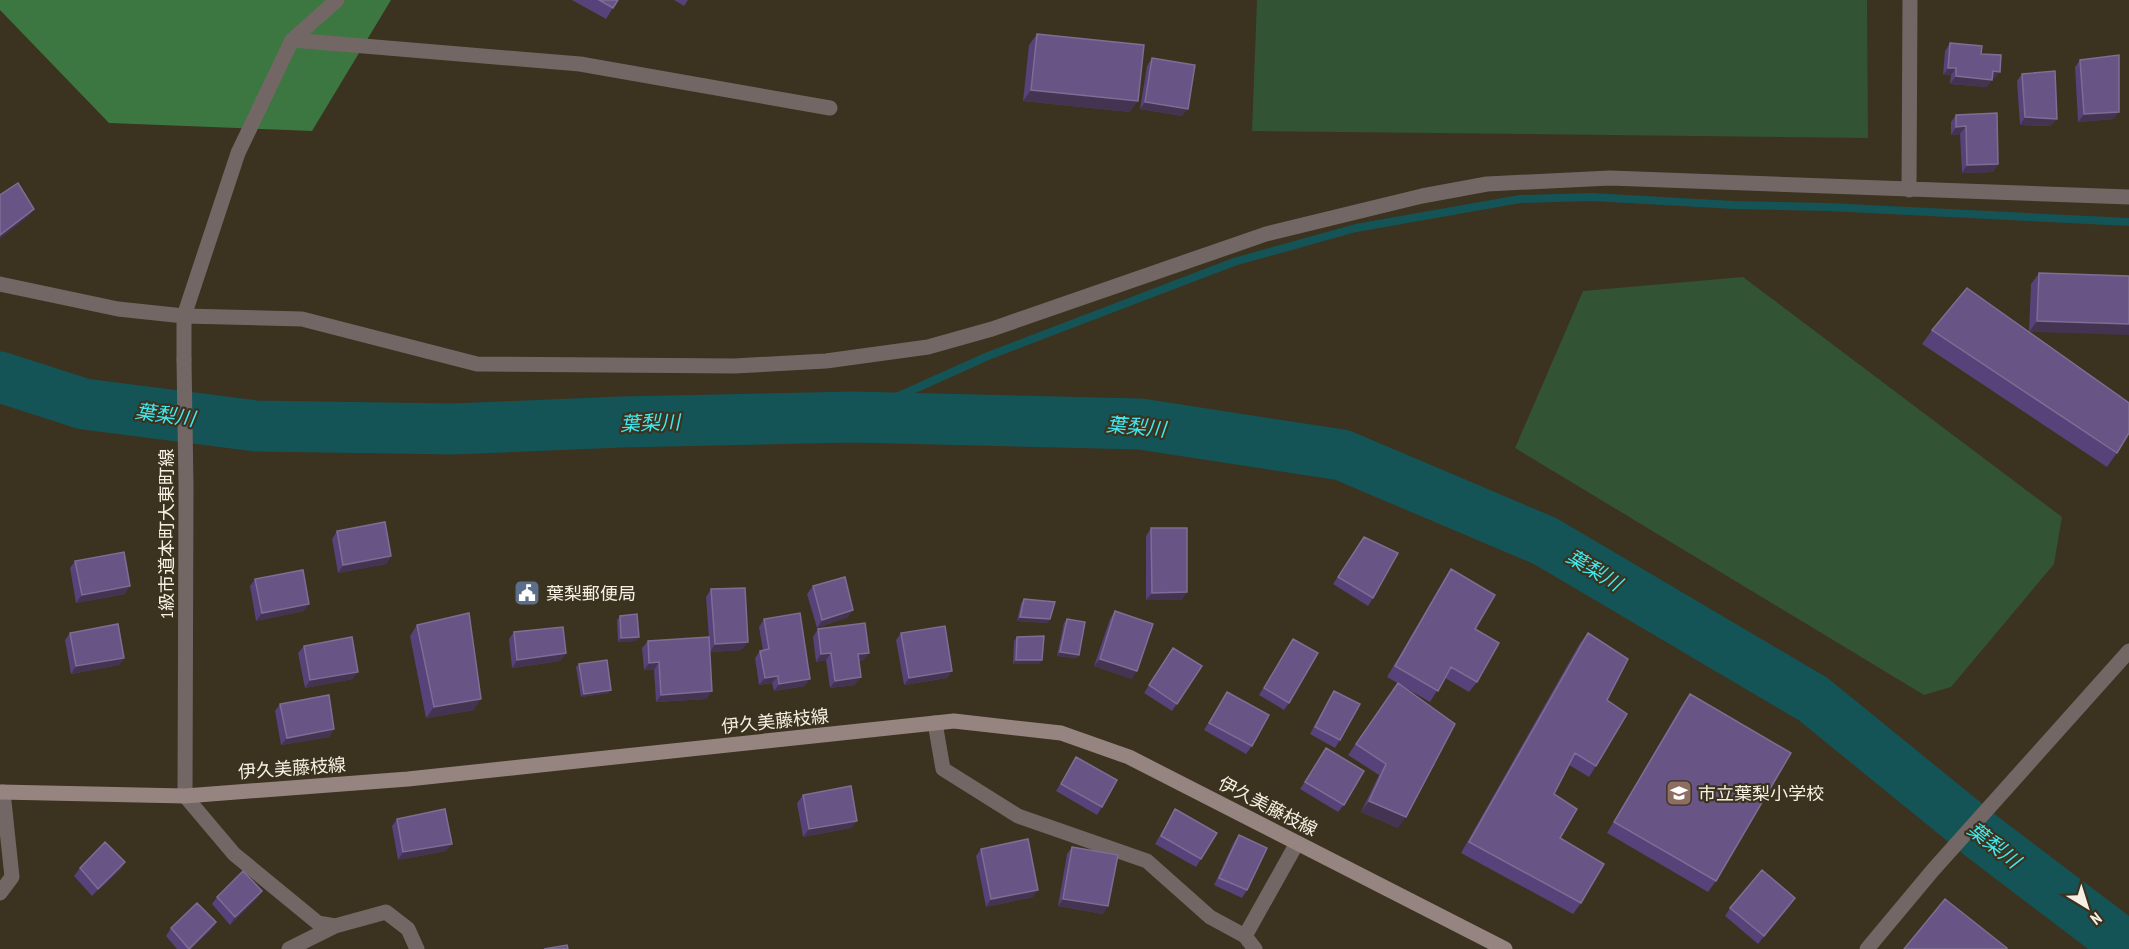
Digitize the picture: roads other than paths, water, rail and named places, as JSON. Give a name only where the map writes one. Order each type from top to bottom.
[{"type":"main road","name":"伊久美藤枝線","points":[[1,792],[185,796],[408,779],[954,721],[1061,733],[1129,757],[1505,949]]},
{"type":"street","points":[[292,40],[337,0]]},
{"type":"street","points":[[1909,190],[1910,0]]},
{"type":"street","points":[[292,40],[580,64],[830,108]]},
{"type":"street","name":"1級市道本町大東町線","points":[[185,796],[184,316],[238,153],[292,40]]},
{"type":"street","points":[[0,284],[118,309],[184,316],[302,319],[477,364],[734,366],[826,361],[928,347],[992,329],[1266,234],[1422,196],[1487,184],[1610,178],[2129,197]]},
{"type":"street","points":[[1867,949],[1933,870],[2129,651]]},
{"type":"street","points":[[935,723],[943,770],[1018,816],[1147,861],[1210,917],[1245,936],[1255,949]]},
{"type":"street","points":[[0,893],[12,878],[1,792]]},
{"type":"street","points":[[185,796],[234,854],[318,923],[335,926]]},
{"type":"street","points":[[1245,936],[1297,843]]},
{"type":"street","points":[[289,949],[335,926],[386,912],[408,929],[417,949]]},
{"type":"waterway","points":[[852,417],[988,356],[1234,262],[1356,228],[1520,199],[1591,197],[2129,222]]},
{"type":"waterway","name":"葉梨川","points":[[0,377],[84,404],[256,426],[453,429],[621,422],[852,417],[1140,424],[1342,455],[1545,541],[1813,699],[1984,838],[2129,948]]},
{"type":"place","name":"葉梨郵便局","points":[[527,593]]},
{"type":"place","name":"市立葉梨小学校","points":[[1679,793]]}]
